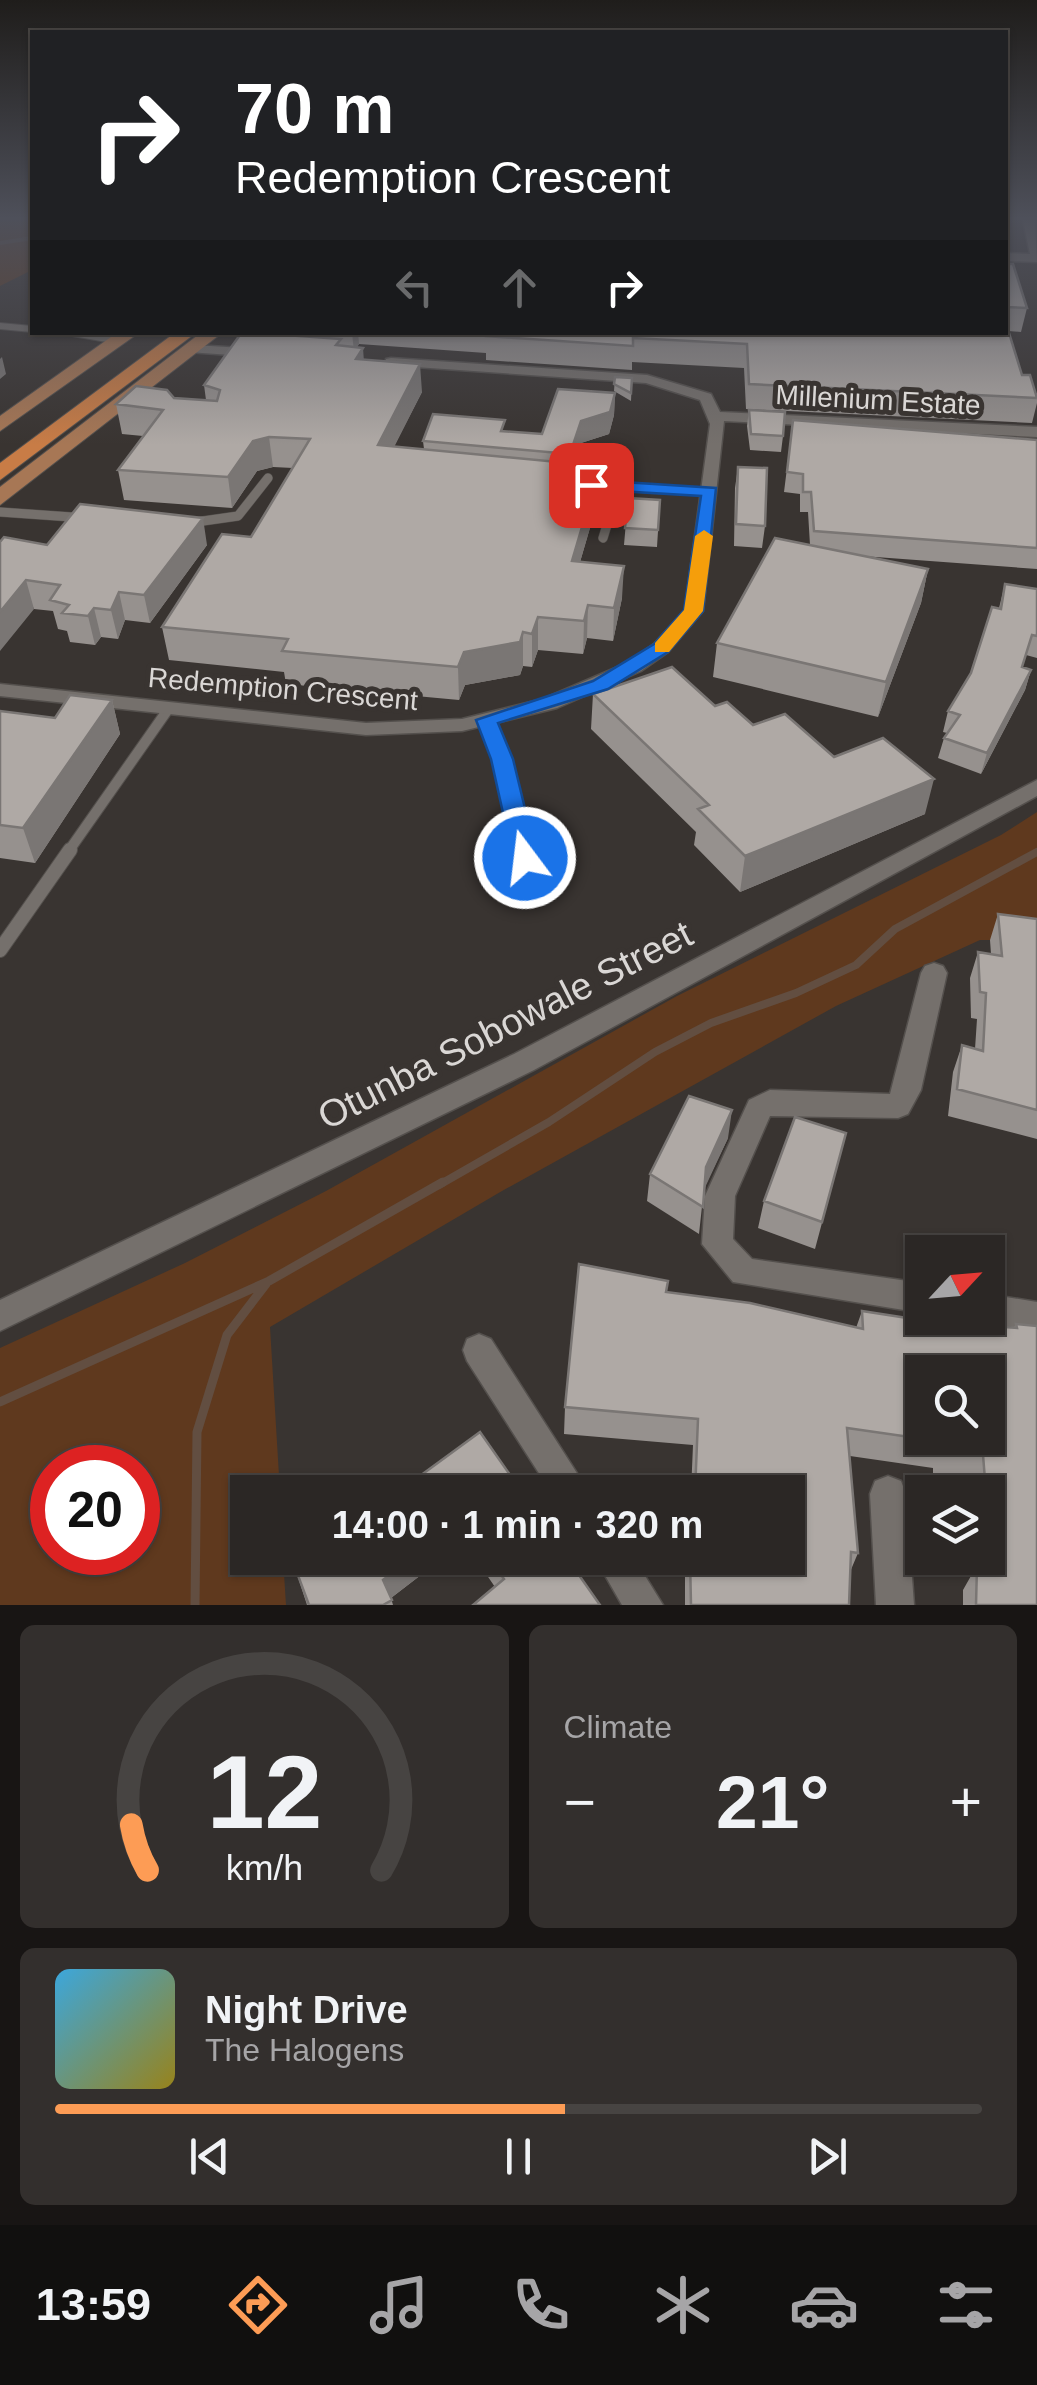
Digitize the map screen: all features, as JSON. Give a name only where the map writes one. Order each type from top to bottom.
[{"type":"highway","points":[[0,448],[155,335]]},
{"type":"highway","points":[[0,473],[190,341]]},
{"type":"main road","points":[[0,425],[125,337]]},
{"type":"main road","points":[[0,498],[190,341]]},
{"type":"street","points":[[190,341],[232,357],[276,354]]},
{"type":"street","points":[[372,361],[647,379],[706,397],[717,416]]},
{"type":"street","name":"Millenium Estate","points":[[717,416],[1037,432]]},
{"type":"street","name":"Redemption Crescent","points":[[0,690],[366,728],[424,730],[486,720],[600,685],[661,648],[694,611],[717,416]]},
{"type":"street","name":"Otunba Sobowale Street","points":[[0,1316],[623,1012],[1037,787]]},
{"type":"street","points":[[905,1296],[744,1272],[717,1244],[720,1196],[759,1108],[770,1102],[898,1106],[907,1090],[934,974]]},
{"type":"street","points":[[1005,1312],[1037,1318]]},
{"type":"street","points":[[479,1350],[560,1475]]},
{"type":"street","points":[[888,1494],[894,1605]]},
{"type":"street","points":[[624,1575],[644,1605]]},
{"type":"lane","points":[[0,326],[30,329]]},
{"type":"lane","points":[[177,522],[218,522],[240,516],[251,509],[268,478]]},
{"type":"lane","points":[[569,484],[710,492]]},
{"type":"lane","points":[[603,538],[619,486]]},
{"type":"lane","points":[[0,512],[98,518]]},
{"type":"lane","points":[[0,950],[169,708]]},
{"type":"lane","points":[[486,720],[502,759],[525,858]]},
{"type":"shaded area","points":[[1037,812],[1037,940],[980,940],[836,1006],[502,1191],[270,1327],[279,1475],[230,1475],[230,1575],[284,1575],[286,1605],[0,1605],[0,1348],[185,1263],[326,1191],[677,996],[1001,835]]},
{"type":"building","points":[[1008,295],[1023,295],[1027,308],[1008,307]]},
{"type":"building","points":[[1008,330],[1022,375],[1030,375],[1037,398],[749,384],[747,344],[633,338],[633,346],[486,336],[1008,335]]},
{"type":"building","points":[[240,335],[341,339],[336,345],[363,348],[356,359],[420,364],[378,445],[600,466],[572,561],[624,566],[614,608],[588,605],[584,621],[538,617],[532,634],[523,632],[520,642],[464,652],[458,667],[282,651],[288,639],[162,627],[222,534],[251,537],[310,439],[269,437],[253,441],[228,477],[118,470],[163,410],[116,404],[136,386],[167,390],[174,398],[217,401],[220,390],[204,385]]},
{"type":"building","points":[[615,377],[632,378],[631,393],[614,384]]},
{"type":"building","points":[[558,389],[615,393],[610,412],[581,421],[570,454],[423,441],[433,414],[505,420],[501,431],[542,434]]},
{"type":"building","points":[[749,410],[785,412],[783,436],[751,434]]},
{"type":"building","points":[[793,420],[1037,440],[1037,548],[814,531],[811,492],[803,492],[803,474],[787,472]]},
{"type":"building","points":[[738,467],[767,468],[765,526],[736,524]]},
{"type":"building","points":[[628,498],[660,500],[658,530],[625,528]]},
{"type":"building","points":[[80,504],[203,518],[144,595],[119,592],[111,610],[94,608],[88,616],[62,613],[69,605],[50,600],[60,585],[26,580],[0,612],[0,542],[4,537],[47,545]]},
{"type":"building","points":[[775,538],[928,569],[886,682],[717,643]]},
{"type":"building","points":[[1005,584],[1037,589],[1037,636],[1032,635],[1022,667],[1031,670],[987,753],[944,738],[960,715],[948,711],[971,673],[992,607],[1001,609]]},
{"type":"building","points":[[672,667],[715,706],[727,702],[753,725],[785,714],[834,757],[883,738],[934,779],[745,856],[698,809],[709,805],[593,694]]},
{"type":"building","points":[[70,695],[112,700],[23,828],[0,825],[0,711],[55,718]]},
{"type":"building","points":[[998,914],[1037,919],[1037,1110],[957,1089],[962,1045],[983,1051],[986,993],[980,992],[978,952],[1002,956]]},
{"type":"building","points":[[689,1096],[732,1110],[706,1167],[703,1207],[650,1174]]},
{"type":"building","points":[[795,1117],[846,1133],[822,1222],[764,1201]]},
{"type":"building","points":[[579,1264],[668,1281],[666,1292],[750,1303],[863,1329],[862,1311],[905,1318],[905,1335],[1005,1335],[1005,1327],[1017,1328],[1016,1324],[1037,1326],[1037,1605],[976,1605],[977,1575],[1005,1575],[1005,1475],[985,1475],[983,1455],[1005,1455],[1005,1355],[905,1355],[905,1436],[847,1428],[858,1553],[851,1552],[849,1605],[691,1605],[690,1575],[805,1575],[805,1475],[696,1475],[698,1419],[565,1407]]},
{"type":"building","points":[[480,1432],[510,1475],[421,1475]]},
{"type":"building","points":[[298,1575],[390,1575],[383,1580],[392,1600],[383,1605],[309,1605]]},
{"type":"building","points":[[501,1575],[579,1575],[600,1605],[473,1605],[504,1579]]},
{"type":"waterway","points":[[439,1185],[549,1122],[655,1052],[711,1023],[796,993],[856,965],[895,929],[1037,852]]},
{"type":"waterway","points":[[0,1402],[269,1281],[443,1182]]},
{"type":"waterway","points":[[195,1605],[197,1432],[227,1335],[266,1284]]},
{"type":"slow traffic","points":[[662,648],[694,611],[704,536]]},
{"type":"route","points":[[525,858],[502,759],[486,720],[550,704],[600,685],[661,648],[694,611],[710,492],[591,485]]}]
